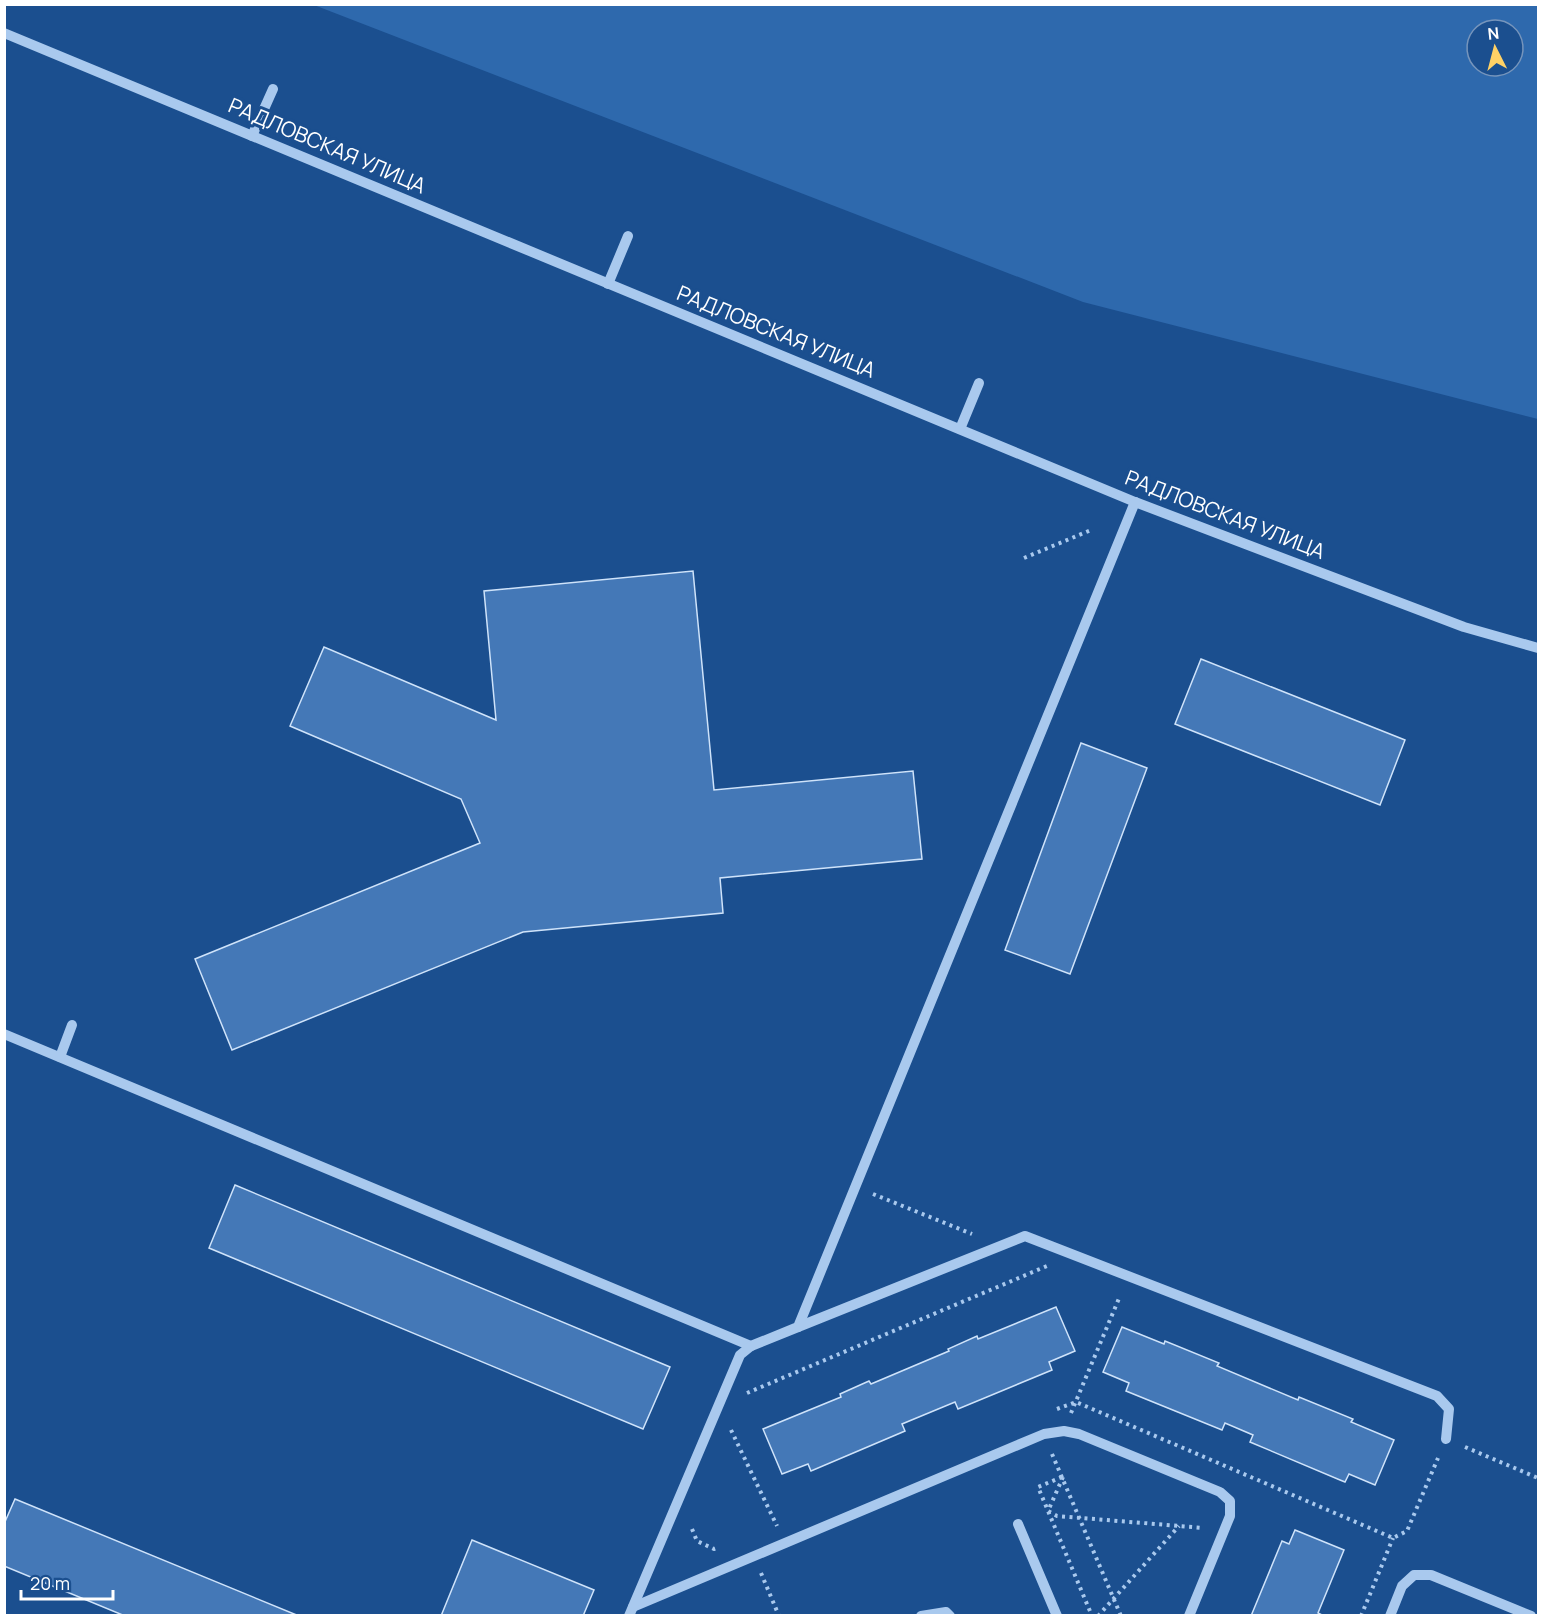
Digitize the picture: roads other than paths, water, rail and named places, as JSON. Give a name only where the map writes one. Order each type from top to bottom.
[{"type":"street","name":"РАДЛОВСКАЯ УЛИЦА","points":[[4,33],[1135,502],[1464,627],[1539,648]]},
{"type":"street","points":[[252,136],[273,89]]},
{"type":"street","points":[[608,284],[628,236]]},
{"type":"street","points":[[960,429],[979,383]]},
{"type":"street","points":[[798,1328],[1135,502]]},
{"type":"street","points":[[60,1057],[72,1025]]},
{"type":"street","points":[[4,1034],[751,1346]]},
{"type":"street","points":[[631,1611],[740,1355],[751,1346],[1025,1236],[1437,1396],[1449,1409],[1446,1439]]},
{"type":"street","points":[[631,1611],[754,1556],[1044,1434],[1064,1431],[1079,1434],[1220,1492],[1230,1502],[1230,1516],[1225,1530],[1189,1616]]},
{"type":"street","points":[[1018,1524],[1057,1616]]},
{"type":"street","points":[[1390,1616],[1402,1586],[1414,1575],[1431,1575],[1531,1616]]},
{"type":"street","points":[[921,1616],[946,1612],[950,1616]]}]
